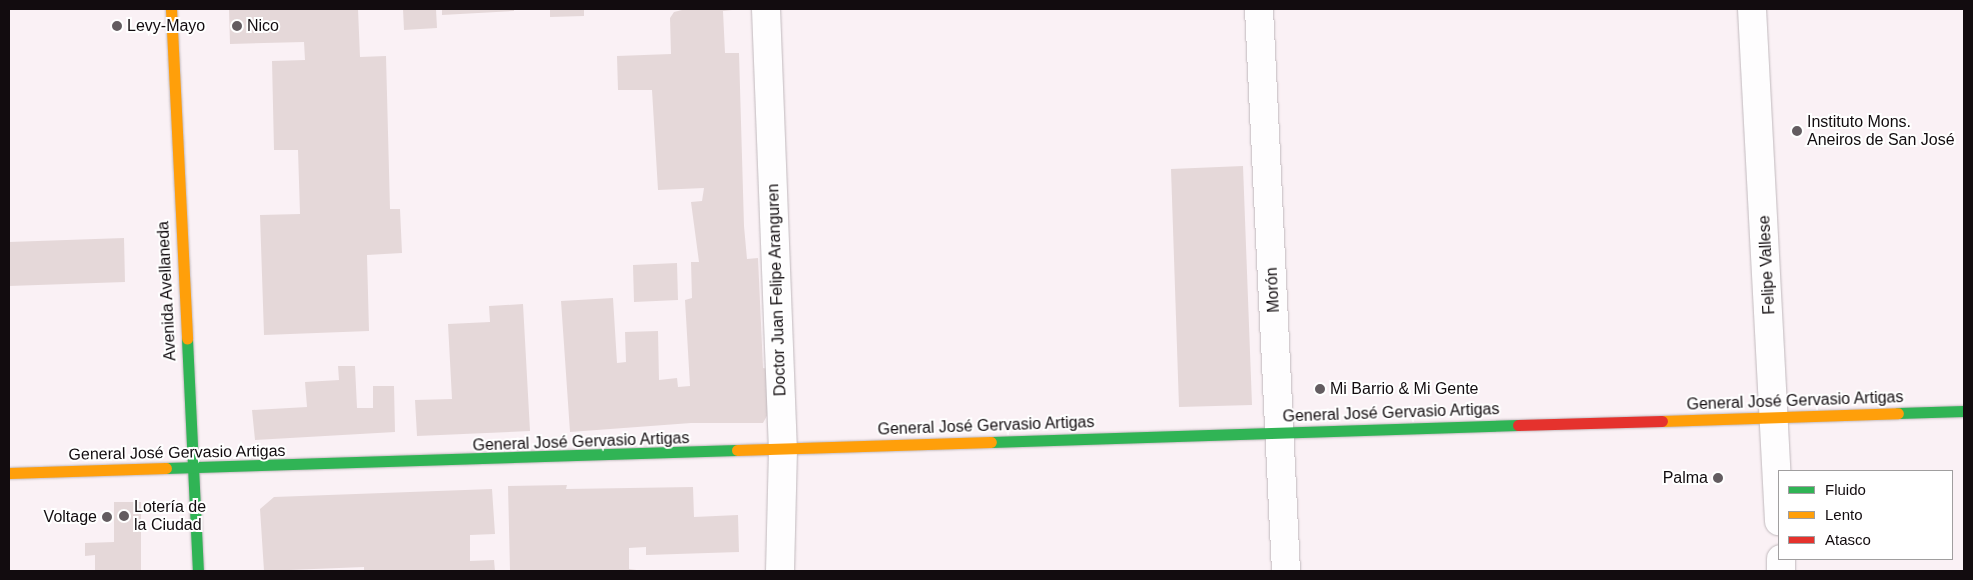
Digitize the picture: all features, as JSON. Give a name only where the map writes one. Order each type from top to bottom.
[{"type":"street","name":"Avenida Avellaneda","points":[[170,9],[198,571]]},
{"type":"street","name":"Doctor Juan Felipe Aranguren","points":[[766,9],[783,449],[780,571]]},
{"type":"street","name":"Morón","points":[[1259,9],[1286,571]]},
{"type":"street","name":"Felipe Vallese","points":[[1752,9],[1778,495]]},
{"type":"street","name":"General José Gervasio Artigas","points":[[9,473],[193,470],[1964,411]]},
{"type":"building","points":[[229,9],[358,9],[360,57],[386,56],[390,209],[400,209],[402,253],[367,255],[369,331],[264,335],[260,215],[300,214],[298,150],[274,150],[272,61],[305,60],[304,42],[230,44]]},
{"type":"building","points":[[403,9],[436,9],[437,28],[404,30]]},
{"type":"building","points":[[442,9],[514,9],[514,11],[442,15]]},
{"type":"building","points":[[550,9],[584,9],[584,16],[550,17]]},
{"type":"building","points":[[686,9],[741,9],[723,11],[725,53],[739,53],[744,226],[747,259],[758,258],[763,368],[769,369],[769,412],[763,423],[691,423],[570,432],[561,301],[613,298],[617,363],[626,362],[625,332],[658,331],[659,380],[677,378],[678,387],[690,386],[685,300],[692,298],[691,262],[699,262],[691,202],[702,201],[704,188],[658,190],[652,90],[618,90],[617,56],[671,54],[670,18],[674,12]]},
{"type":"building","points":[[1243,166],[1252,405],[1179,407],[1171,169]]},
{"type":"building","points":[[124,238],[125,282],[9,286],[9,242]]},
{"type":"building","points":[[677,263],[678,300],[634,302],[633,265]]},
{"type":"building","points":[[523,304],[530,431],[417,436],[415,400],[452,399],[448,324],[490,322],[489,306]]},
{"type":"building","points":[[338,366],[355,366],[357,408],[373,408],[373,386],[394,386],[395,432],[255,440],[252,410],[307,407],[305,382],[339,380]]},
{"type":"building","points":[[567,485],[566,489],[693,487],[694,517],[738,515],[739,552],[646,555],[646,547],[629,548],[629,569],[644,571],[510,571],[508,486]]},
{"type":"building","points":[[492,489],[495,534],[470,535],[470,561],[494,560],[495,571],[364,571],[364,567],[264,571],[260,509],[274,497]]},
{"type":"building","points":[[114,502],[141,502],[141,571],[95,571],[95,555],[85,556],[85,543],[114,542]]},
{"type":"traffic: fast","points":[[187,339],[198,571]]},
{"type":"traffic: fast","points":[[1898,413],[1964,411]]},
{"type":"traffic: fast","points":[[991,442],[1518,425]]},
{"type":"traffic: fast","points":[[166,468],[737,450]]},
{"type":"traffic: slow","points":[[171,9],[187,339]]},
{"type":"traffic: slow","points":[[1662,421],[1898,413]]},
{"type":"traffic: slow","points":[[737,450],[991,442]]},
{"type":"traffic: slow","points":[[9,473],[166,468]]},
{"type":"traffic: jam","points":[[1518,425],[1662,421]]},
{"type":"place","name":"Levy-Mayo","points":[[117,26]]},
{"type":"place","name":"Nico","points":[[237,26]]},
{"type":"place","name":"Instituto Mons. Aneiros de San José","points":[[1797,131]]},
{"type":"place","name":"Mi Barrio & Mi Gente","points":[[1320,389]]},
{"type":"place","name":"Palma","points":[[1718,478]]},
{"type":"place","name":"Lotería de la Ciudad","points":[[124,516]]},
{"type":"place","name":"Voltage","points":[[107,517]]}]
